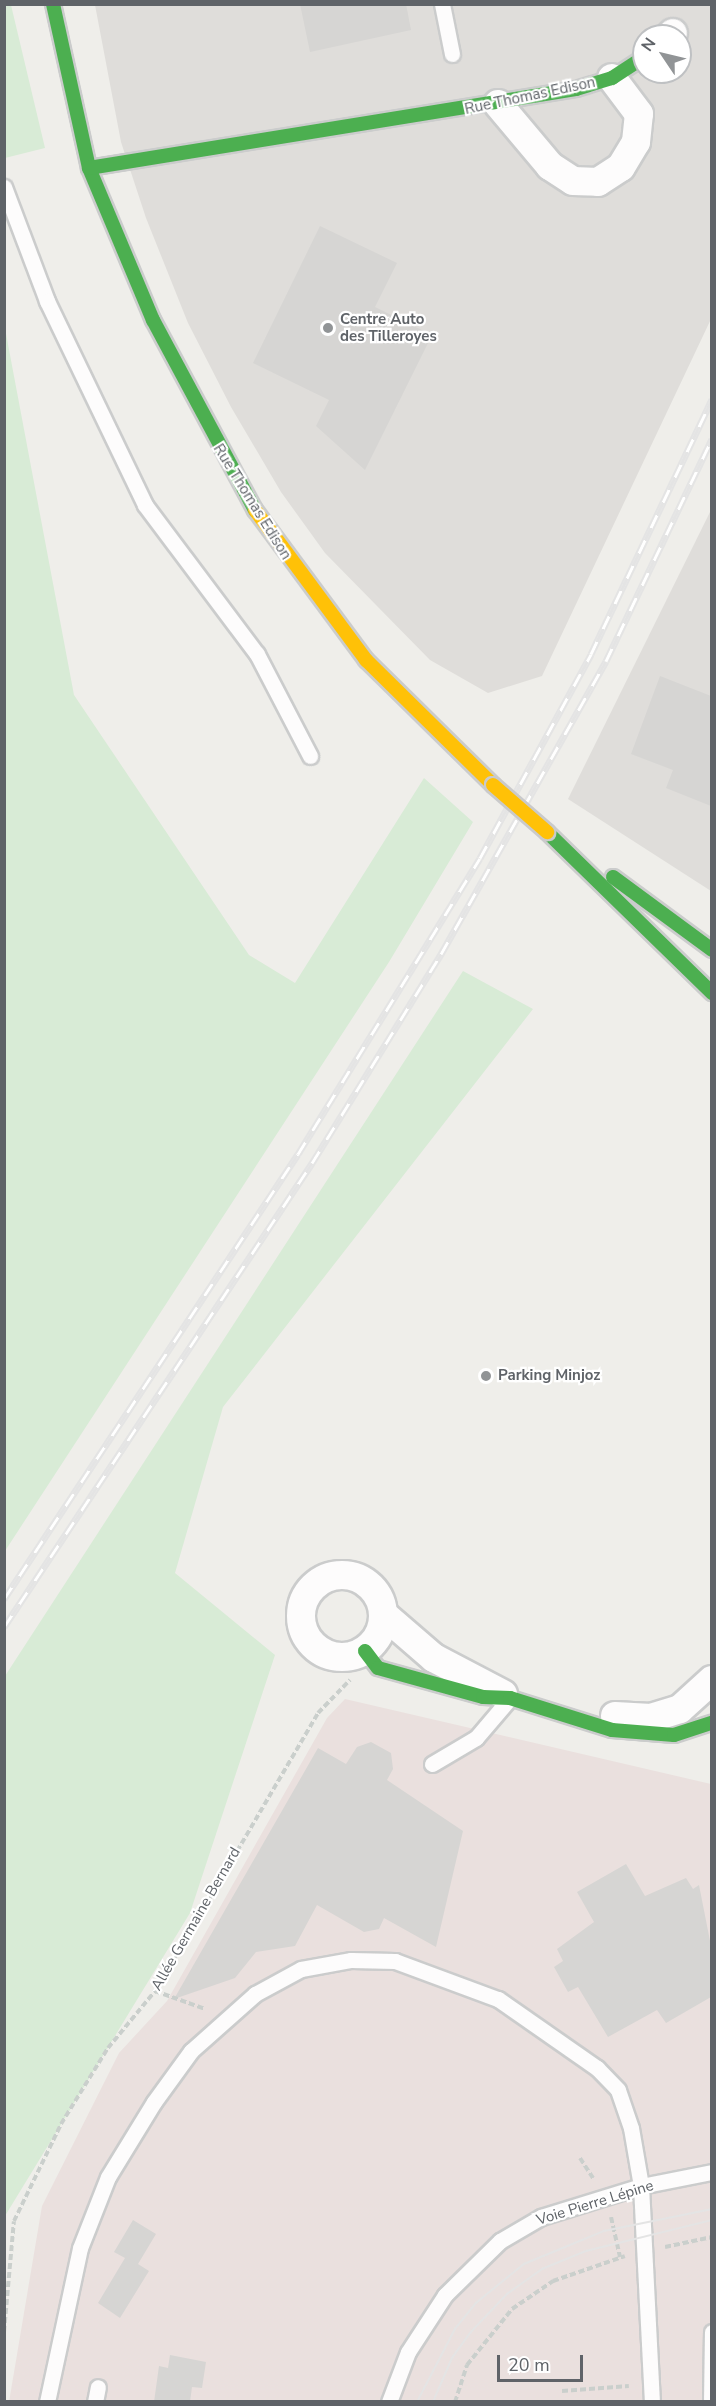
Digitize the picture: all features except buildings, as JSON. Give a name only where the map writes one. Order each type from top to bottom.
[{"type":"street","name":"Rue Thomas Edison","points":[[53,4],[89,168],[187,393],[267,530],[366,660],[493,785],[547,832]]},
{"type":"street","name":"Rue Thomas Edison","points":[[89,168],[498,104],[612,78],[632,65]]},
{"type":"street","points":[[498,104],[550,166],[573,181],[598,182],[621,167],[636,141],[639,114],[612,78]]},
{"type":"street","points":[[547,832],[631,890],[711,950]]},
{"type":"street","points":[[547,832],[711,993]]},
{"type":"street","points":[[631,890],[691,914]]},
{"type":"street","points":[[352,1576],[375,1591],[383,1614],[381,1628],[365,1651],[339,1658],[314,1648],[301,1625],[304,1598],[324,1579],[352,1576]]},
{"type":"street","points":[[383,1614],[434,1658],[510,1698],[641,1735],[674,1735],[711,1723]]},
{"type":"street","points":[[365,1651],[378,1668],[483,1697],[510,1698]]},
{"type":"street","points":[[588,1719],[651,1718],[680,1709],[711,1680]]},
{"type":"lane","points":[[442,4],[453,54]]},
{"type":"lane","points":[[4,187],[47,302],[145,505],[257,654],[310,756]]},
{"type":"lane","points":[[432,1764],[476,1738],[510,1698]]},
{"type":"lane","points":[[47,2402],[80,2248],[108,2177],[191,2051],[255,1994],[301,1969],[351,1960],[395,1961],[456,1981],[535,2021],[618,2090],[631,2128],[641,2186],[652,2402]]},
{"type":"lane","name":"Voie Pierre Lépine","points":[[389,2402],[408,2352],[470,2267],[541,2217],[641,2186],[711,2172]]},
{"type":"lane","points":[[711,2332],[711,2402]]},
{"type":"path","name":"Allée Germaine Bernard","points":[[4,2332],[14,2221],[62,2124],[108,2048],[155,1991],[318,1713],[350,1680]]},
{"type":"path","points":[[155,1991],[189,1999],[224,2020]]},
{"type":"path","points":[[655,2249],[711,2236]]},
{"type":"path","points":[[455,2402],[467,2365],[512,2309],[553,2281],[632,2253]]},
{"type":"path","points":[[562,2391],[651,2384]]},
{"type":"shaded area","points":[[95,5],[711,5],[711,319],[542,676],[488,693],[430,660],[325,553],[281,492],[231,407],[188,323],[146,218],[121,142]]},
{"type":"shaded area","points":[[711,510],[711,891],[568,799]]},
{"type":"shaded area","points":[[345,1699],[711,1784],[711,2401],[9,2402],[42,2206],[119,2053],[167,2001],[327,1718]]},
{"type":"green space","points":[[4,5],[11,5],[45,148],[5,158]]},
{"type":"green space","points":[[4,323],[74,695],[249,955],[295,983],[424,778],[473,822],[389,962],[5,1551]]},
{"type":"green space","points":[[463,971],[533,1009],[223,1407],[175,1573],[275,1655],[190,1913],[5,2216],[5,1676]]},
{"type":"tram line","points":[[417,2402],[455,2329],[476,2303],[524,2264],[604,2231],[712,2209]]},
{"type":"tram line","points":[[433,2402],[452,2358],[471,2332],[507,2294],[542,2269],[586,2251],[712,2220]]},
{"type":"railway","points":[[4,1599],[298,1154],[480,858],[591,654],[712,399]]},
{"type":"railway","points":[[4,1627],[312,1163],[441,954],[606,661],[712,439]]},
{"type":"traffic: fast","points":[[53,4],[89,168],[153,320],[255,510]]},
{"type":"traffic: fast","points":[[89,168],[576,89],[612,78],[632,65]]},
{"type":"traffic: fast","points":[[547,832],[712,993]]},
{"type":"traffic: fast","points":[[613,877],[712,950]]},
{"type":"traffic: fast","points":[[365,1651],[378,1668],[483,1697],[510,1698],[612,1730],[674,1735],[712,1723]]},
{"type":"traffic: slow","points":[[255,510],[366,660],[493,785]]},
{"type":"traffic: slow","points":[[493,785],[547,832]]},
{"type":"place","name":"Centre Auto des Tilleroyes","points":[[328,328]]},
{"type":"place","name":"Parking Minjoz","points":[[486,1376]]}]
